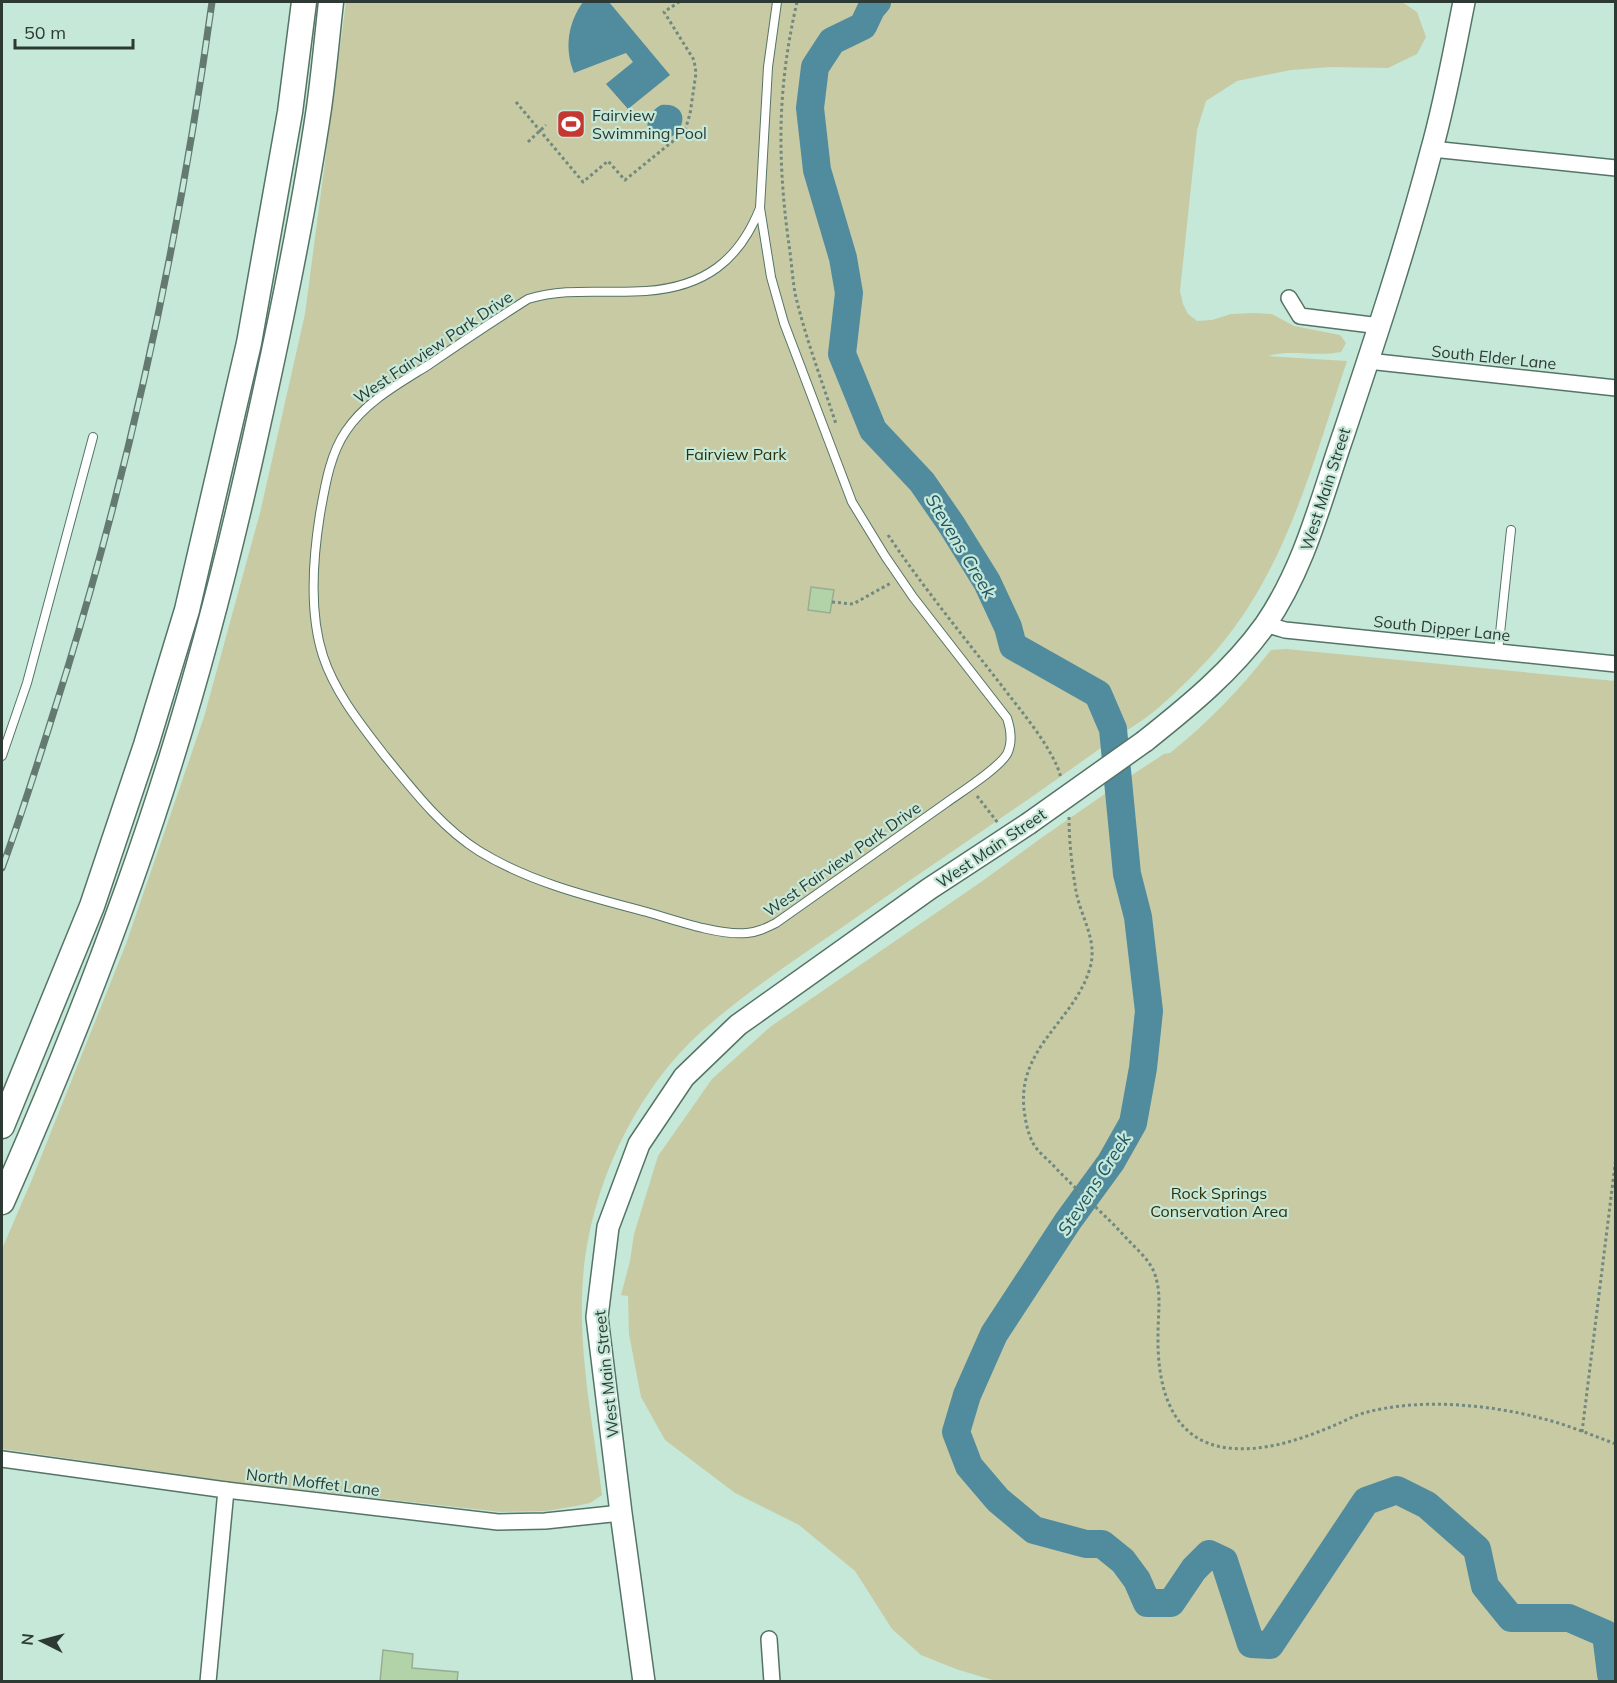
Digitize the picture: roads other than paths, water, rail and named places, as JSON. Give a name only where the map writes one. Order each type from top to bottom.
[{"type":"main road","points":[[2,1126],[92,906],[146,745],[187,610],[249,344],[290,112],[304,2]]},
{"type":"main road","points":[[2,1202],[96,976],[171,760],[199,666],[232,539],[276,344],[319,108],[332,2]]},
{"type":"street","name":"West Main Street","points":[[644,1682],[597,1317],[608,1227],[639,1144],[684,1077],[738,1025],[929,889],[1028,824],[1145,741],[1199,699],[1234,663],[1265,624],[1300,562],[1405,248],[1432,149],[1464,2]]},
{"type":"street","points":[[1432,149],[1616,168]]},
{"type":"street","points":[[1289,298],[1300,316],[1380,326]]},
{"type":"street","name":"South Elder Lane","points":[[1368,362],[1616,388]]},
{"type":"street","name":"South Dipper Lane","points":[[1265,624],[1286,630],[1616,664]]},
{"type":"street","name":"North Moffet Lane","points":[[2,1459],[226,1490],[498,1522],[545,1521],[621,1513]]},
{"type":"street","points":[[208,1682],[226,1490]]},
{"type":"street","points":[[769,1639],[772,1682]]},
{"type":"lane","name":"West Fairview Park Drive","points":[[760,208],[744,242],[731,257],[714,270],[690,283],[645,291],[547,293],[528,299],[386,393],[358,415],[344,433],[330,465],[317,533],[314,569],[314,596],[323,656],[335,684],[361,725],[421,801],[448,826],[477,850],[512,869],[567,889],[703,927],[745,934],[761,931],[776,923],[969,786],[1001,762],[1011,743],[1011,730],[1007,718],[962,663],[900,578],[849,495],[781,315],[771,277],[760,208],[768,67],[777,2]]},
{"type":"lane","points":[[2,756],[27,683],[93,437]]},
{"type":"lane","points":[[1498,652],[1510,530]]},
{"type":"water","points":[[583,2],[609,2],[670,75],[628,109],[606,84],[633,62],[626,53],[574,73],[569,54],[569,36],[574,18]]},
{"type":"water","points":[[661,105],[671,105],[678,109],[682,120],[681,127],[676,133],[661,141],[650,135],[648,124],[651,113]]},
{"type":"waterway","name":"Stevens Creek","points":[[877,2],[863,26],[832,41],[815,67],[810,108],[817,170],[843,258],[849,293],[842,354],[873,430],[922,482],[951,524],[987,582],[1008,627],[1013,646],[1098,694],[1113,729],[1127,874],[1138,917],[1149,1011],[1143,1068],[1133,1123],[1111,1162],[1068,1221],[994,1334],[967,1395],[956,1432],[969,1466],[998,1500],[1034,1530],[1086,1544],[1102,1544],[1123,1561],[1137,1580],[1147,1603],[1171,1603],[1194,1569],[1209,1554],[1224,1561],[1251,1644],[1270,1645],[1366,1501],[1397,1490],[1427,1505],[1477,1549],[1485,1586],[1511,1618],[1569,1618],[1606,1634],[1613,1682]]},
{"type":"railway","points":[[2,868],[67,670],[114,505],[170,255],[200,87],[212,2]]},
{"type":"place","name":"Fairview Swimming Pool","points":[[571,124]]},
{"type":"park label","name":"Fairview Park","points":[[736,454]]},
{"type":"park label","name":"Rock Springs Conservation Area","points":[[1219,1202]]}]
